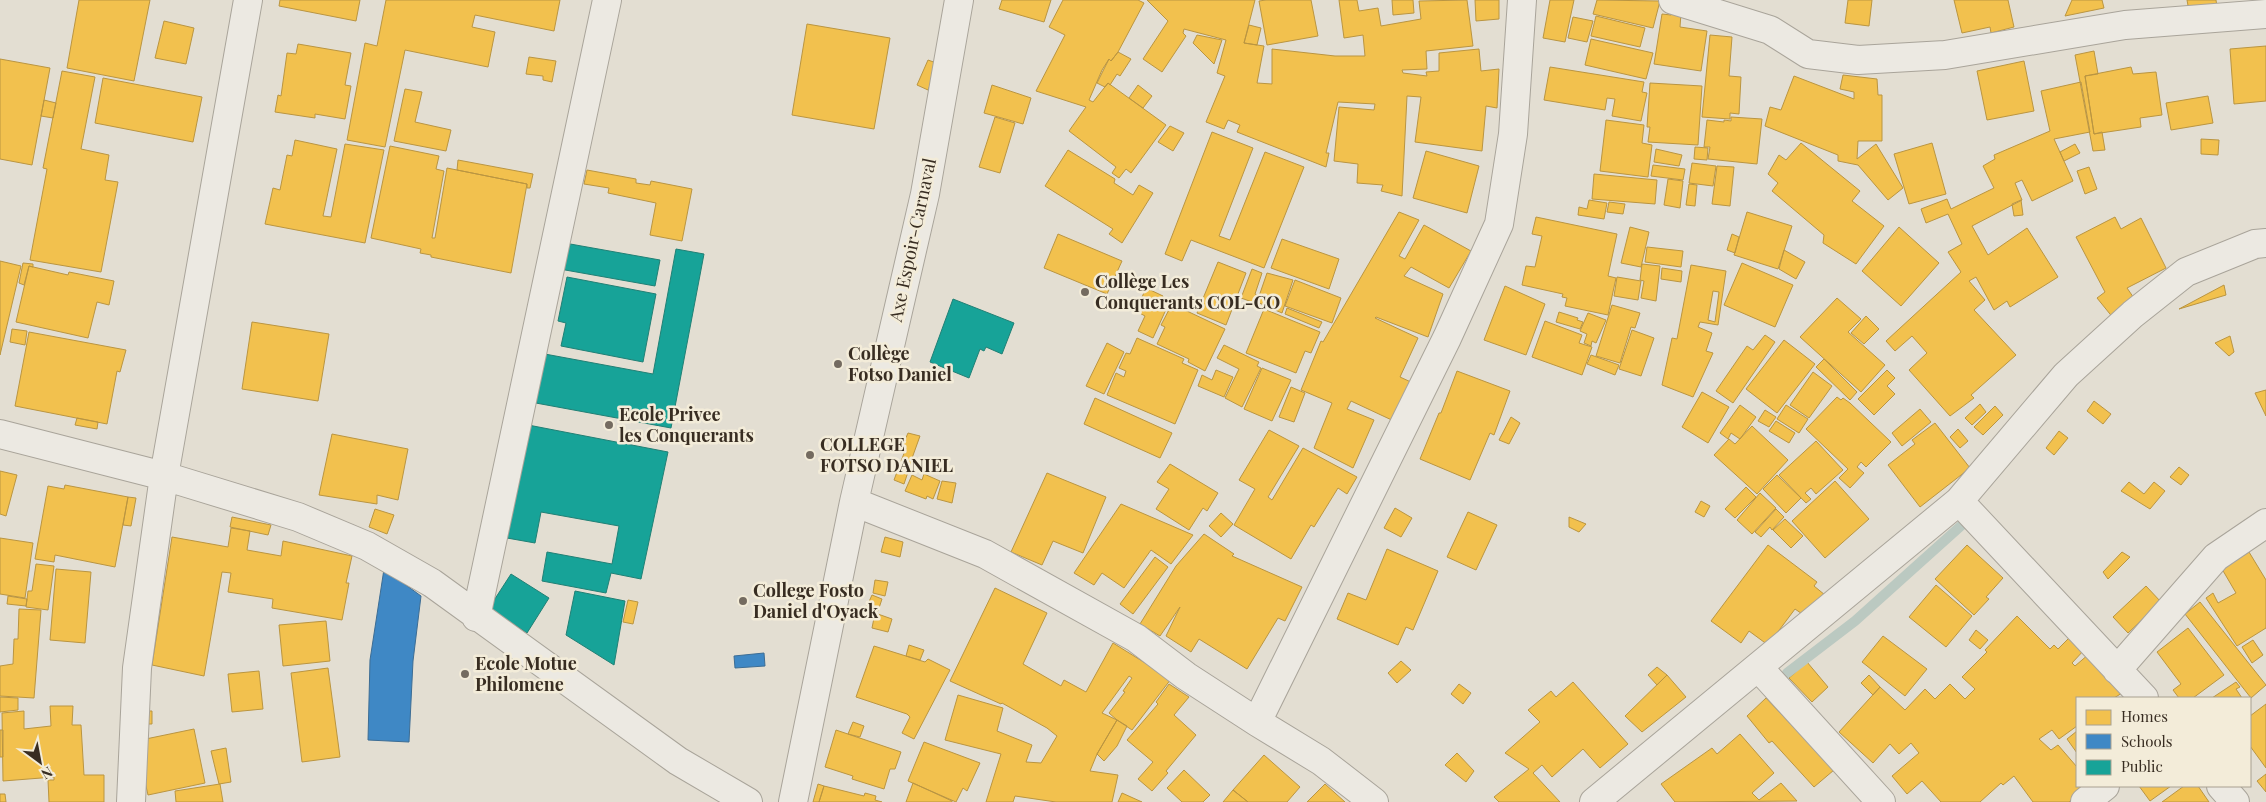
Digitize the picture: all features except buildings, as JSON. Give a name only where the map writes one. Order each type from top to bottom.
[{"type":"street","points":[[131,802],[137,668],[164,476],[248,0]]},
{"type":"street","points":[[476,617],[607,0]]},
{"type":"street","name":"Axe Espoir-Carnaval","points":[[793,802],[854,502],[924,194],[959,0]]},
{"type":"street","points":[[1257,722],[1447,338],[1499,224],[1513,134],[1522,0]]},
{"type":"street","points":[[1673,0],[1770,30],[1808,54],[1858,60],[1945,55],[2126,25],[2266,14]]},
{"type":"street","points":[[1594,802],[1959,501],[2066,375],[2132,314],[2186,272],[2255,244],[2266,243]]},
{"type":"street","points":[[0,434],[164,476],[298,517],[367,546],[432,583],[476,617],[678,761],[748,802]]},
{"type":"street","points":[[1959,501],[2143,697]]},
{"type":"street","points":[[854,502],[985,554],[1136,638],[1186,676],[1321,761],[1374,802]]},
{"type":"street","points":[[2117,670],[2216,557],[2266,523]]},
{"type":"street","points":[[1758,667],[1881,802]]},
{"type":"street","points":[[2084,802],[2104,787]]},
{"type":"street","points":[[2222,787],[2235,802]]},
{"type":"waterway","points":[[1787,673],[1855,621],[1973,515]]},
{"type":"place","name":"Collège Les Conquerants COL-CO","points":[[1085,292]]},
{"type":"place","name":"Collège Fotso Daniel","points":[[838,364]]},
{"type":"place","name":"Ecole Privee les Conquerants","points":[[609,425]]},
{"type":"place","name":"COLLEGE FOTSO DANIEL","points":[[810,455]]},
{"type":"place","name":"College Fosto Daniel d'Oyack","points":[[743,601]]},
{"type":"place","name":"Ecole Motue Philomene","points":[[465,674]]}]
